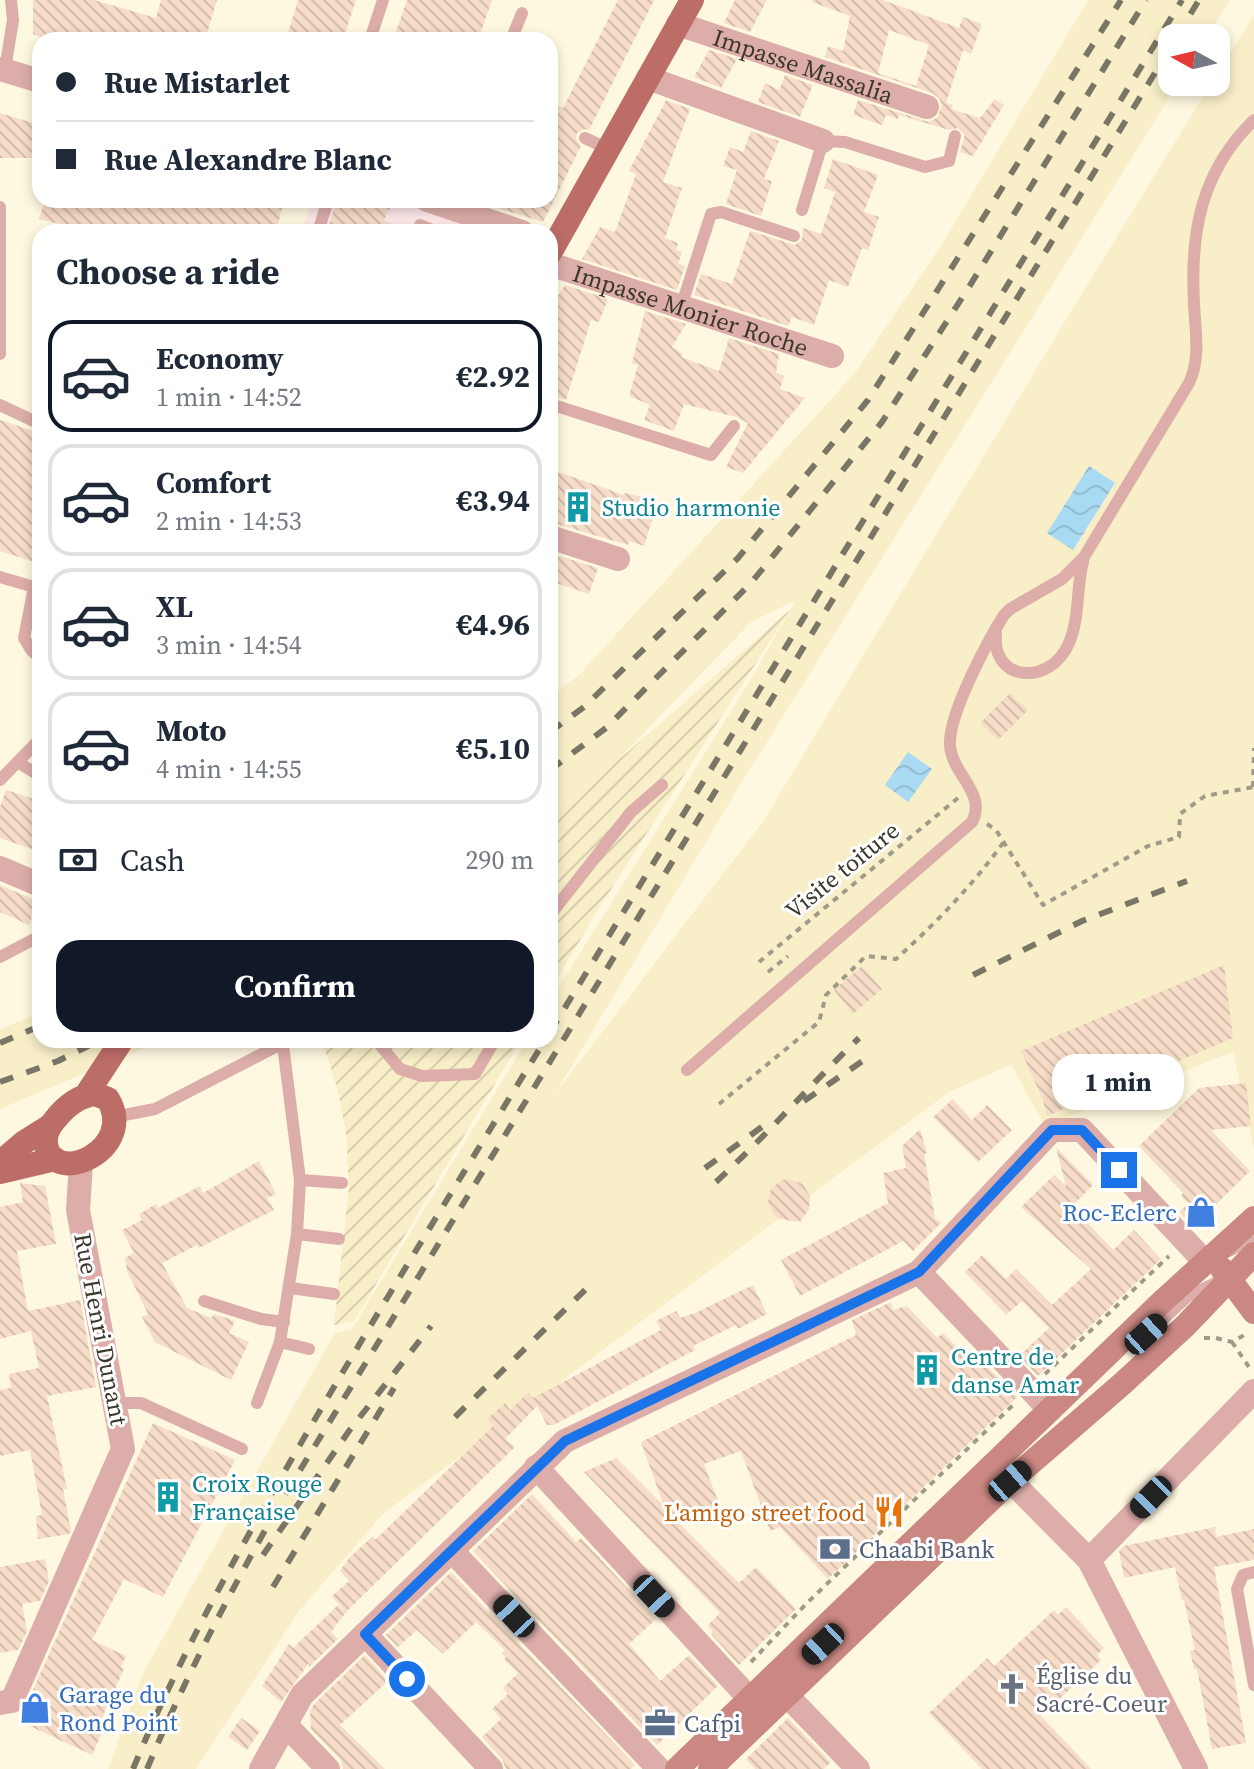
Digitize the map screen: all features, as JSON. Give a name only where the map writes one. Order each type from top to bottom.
[{"type":"main road","points":[[558,238],[692,0]]},
{"type":"main road","points":[[0,1163],[86,1095],[116,1048]]},
{"type":"main road","points":[[50,1126],[46,1147],[55,1159],[64,1163],[81,1162],[96,1155],[107,1144],[112,1135],[120,1048]]},
{"type":"main road","points":[[86,1095],[103,1096],[113,1111]]},
{"type":"main road","points":[[0,1172],[55,1159]]},
{"type":"main road","points":[[677,1769],[751,1701],[779,1686],[1001,1472],[1050,1410],[1254,1218]]},
{"type":"main road","points":[[1001,1472],[1122,1384],[1254,1254]]},
{"type":"main road","points":[[1205,1262],[1222,1269],[1254,1312]]},
{"type":"main road","points":[[710,1769],[751,1701]]},
{"type":"street","name":"Impasse Massalia","points":[[678,24],[927,107]]},
{"type":"street","points":[[3,70],[32,79]]},
{"type":"street","points":[[648,78],[823,141]]},
{"type":"street","points":[[444,208],[489,224]]},
{"type":"street","name":"Impasse Monier Roche","points":[[558,253],[681,307],[832,356]]},
{"type":"street","points":[[558,540],[618,559]]},
{"type":"street","points":[[0,868],[32,882]]},
{"type":"street","points":[[261,1769],[302,1695],[565,1441],[919,1272],[1052,1130],[1082,1130],[1205,1262]]},
{"type":"street","name":"Rue Henri Dunant","points":[[0,1703],[12,1701],[123,1449],[78,1210],[81,1162]]},
{"type":"street","points":[[919,1272],[1050,1410]]},
{"type":"street","points":[[1089,1560],[1254,1391]]},
{"type":"street","points":[[536,1467],[751,1701]]},
{"type":"street","points":[[1001,1472],[1089,1560],[1196,1769]]},
{"type":"street","points":[[452,1551],[659,1769]]},
{"type":"street","points":[[365,1634],[491,1769]]},
{"type":"street","points":[[779,1686],[858,1769]]},
{"type":"street","points":[[287,1726],[328,1769]]},
{"type":"lane","points":[[3,70],[13,20],[11,0]]},
{"type":"lane","points":[[373,32],[383,0]]},
{"type":"lane","points":[[514,32],[522,13]]},
{"type":"lane","points":[[687,1070],[968,827],[975,817],[976,800],[952,761],[950,736],[966,689],[999,622],[1010,609],[1062,579],[1084,557],[1192,376],[1197,353],[1193,248],[1201,206],[1216,169],[1254,120]]},
{"type":"lane","points":[[802,210],[823,141],[845,142],[925,167],[949,161],[955,136]]},
{"type":"lane","points":[[585,138],[608,149]]},
{"type":"lane","points":[[0,207],[0,354]]},
{"type":"lane","points":[[681,307],[711,214],[721,212],[794,236]]},
{"type":"lane","points":[[0,405],[32,420]]},
{"type":"lane","points":[[558,407],[711,455],[734,426]]},
{"type":"lane","points":[[999,622],[995,643],[1001,660],[1013,670],[1023,673],[1040,673],[1048,669],[1057,662],[1069,643],[1084,557]]},
{"type":"lane","points":[[0,577],[32,586]]},
{"type":"lane","points":[[32,597],[24,638],[32,651]]},
{"type":"lane","points":[[0,780],[32,748]]},
{"type":"lane","points":[[19,763],[32,771]]},
{"type":"lane","points":[[558,905],[631,812],[662,785]]},
{"type":"lane","points":[[0,957],[32,940]]},
{"type":"lane","points":[[113,1111],[155,1109],[274,1048]]},
{"type":"lane","points":[[257,1403],[280,1342],[297,1234],[300,1180],[287,1048]]},
{"type":"lane","points":[[383,1048],[400,1069],[422,1076],[475,1074],[490,1048]]},
{"type":"lane","points":[[300,1180],[342,1183]]},
{"type":"lane","points":[[297,1234],[339,1239]]},
{"type":"lane","points":[[1205,1262],[1254,1238]]},
{"type":"lane","points":[[290,1288],[334,1294]]},
{"type":"lane","points":[[204,1301],[261,1319],[284,1322]]},
{"type":"lane","points":[[280,1342],[309,1349]]},
{"type":"lane","points":[[115,1403],[141,1403],[242,1449]]},
{"type":"lane","points":[[1254,1572],[1243,1575],[1237,1589],[1254,1685]]},
{"type":"lane","points":[[693,1769],[751,1701]]},
{"type":"path","points":[[975,817],[996,830],[1043,905],[1148,846],[1179,837],[1180,814],[1205,796],[1253,787],[1254,748]]},
{"type":"path","name":"Visite toiture","points":[[759,962],[960,797]]},
{"type":"path","points":[[719,1104],[819,1022],[826,995],[866,956],[896,959],[923,935],[978,878],[1003,843]]},
{"type":"path","points":[[751,1701],[806,1604],[1185,1240]]},
{"type":"path","points":[[1232,1342],[1254,1375]]},
{"type":"shaded area","points":[[1088,0],[1230,0],[1215,24],[1158,24],[1158,96],[1170,96],[734,795],[555,1094],[764,820],[1203,96],[1230,96],[1230,54],[1254,15],[1254,1150],[1233,1052],[1045,1126],[1011,1065],[949,1092],[383,1514],[299,1611],[196,1769],[108,1769],[143,1673],[335,1333],[352,1329],[522,1048],[558,1048],[558,988],[753,676],[795,601],[751,622],[615,763],[558,809],[558,691],[579,675],[855,373],[942,244]]},
{"type":"shaded area","points":[[310,208],[428,208],[477,224],[304,224]]},
{"type":"shaded area","points":[[790,610],[597,911],[558,977],[558,809],[615,763]]},
{"type":"shaded area","points":[[32,1016],[32,1048],[144,1048],[0,1109],[0,1029]]},
{"type":"shaded area","points":[[325,1048],[516,1048],[354,1321],[334,1325],[349,1187],[346,1133],[338,1091]]},
{"type":"water","points":[[1089,466],[1115,483],[1073,550],[1047,533]]},
{"type":"water","points":[[908,752],[932,769],[908,802],[885,785]]},
{"type":"building","points":[[33,0],[94,0],[156,18],[161,0],[217,0],[207,32],[33,32]]},
{"type":"building","points":[[298,0],[356,0],[346,32],[288,32]]},
{"type":"building","points":[[407,0],[492,0],[481,32],[396,32]]},
{"type":"building","points":[[618,0],[654,0],[589,130],[577,133],[576,139],[581,146],[558,192],[558,105],[563,108]]},
{"type":"building","points":[[735,0],[767,0],[750,32],[724,23]]},
{"type":"building","points":[[883,0],[959,28],[963,17],[982,24],[971,54],[963,50],[946,103],[953,105],[951,109],[980,118],[995,99],[1004,105],[973,156],[960,152],[965,135],[958,128],[949,130],[899,115],[898,119],[886,115],[882,125],[853,115],[858,100],[929,122],[937,118],[942,105],[932,93],[825,57],[828,46],[843,51],[850,16],[812,2]],"holes":[[[889,30],[929,45],[916,86],[878,73]]]},
{"type":"building","points":[[709,50],[737,59],[721,88],[694,77]]},
{"type":"building","points":[[785,75],[813,85],[800,117],[758,102],[765,83],[779,90]]},
{"type":"building","points":[[666,100],[690,109],[663,182],[682,188],[665,238],[678,243],[676,250],[682,252],[678,264],[685,266],[677,290],[582,259],[600,227],[615,232],[636,174],[629,171]]},
{"type":"building","points":[[0,113],[32,123],[32,158],[0,158]]},
{"type":"building","points":[[751,131],[779,141],[764,179],[772,181],[761,216],[726,204],[737,170],[723,166],[730,147],[743,152]]},
{"type":"building","points":[[833,159],[878,175],[864,212],[879,217],[868,250],[862,248],[848,287],[829,280],[814,325],[792,317],[788,326],[694,295],[701,274],[732,284],[750,231],[795,245],[802,240],[803,228],[821,234],[835,192],[824,188]]},
{"type":"building","points":[[42,208],[282,208],[278,224],[60,224],[39,219]]},
{"type":"building","points":[[334,208],[390,208],[384,220],[391,224],[330,224]]},
{"type":"building","points":[[497,208],[550,208],[543,222]]},
{"type":"building","points":[[565,285],[608,299],[599,322],[591,320],[566,400],[558,398],[558,296]]},
{"type":"building","points":[[645,311],[686,324],[672,347],[683,354],[681,357],[719,371],[729,338],[779,354],[776,373],[784,376],[780,389],[805,398],[743,473],[726,467],[748,423],[684,404],[674,431],[644,420],[650,405],[629,396],[638,365],[632,363]]},
{"type":"building","points":[[0,420],[32,430],[32,561],[0,551]]},
{"type":"building","points":[[558,472],[624,495],[642,497],[636,515],[652,520],[644,546],[629,541],[628,545],[558,524]]},
{"type":"building","points":[[558,556],[598,568],[589,594],[558,584]]},
{"type":"building","points":[[1010,693],[1028,710],[998,740],[980,723]]},
{"type":"building","points":[[6,790],[32,798],[32,849],[0,838],[0,807]]},
{"type":"building","points":[[0,885],[32,899],[29,925],[0,912]]},
{"type":"building","points":[[1224,965],[1233,1038],[1047,1116],[1021,1051]]},
{"type":"building","points":[[862,966],[882,989],[853,1014],[834,990]]},
{"type":"building","points":[[1246,1083],[1251,1126],[1211,1130],[1250,1171],[1193,1227],[1179,1212],[1188,1204],[1181,1196],[1183,1193],[1139,1146],[1199,1088]]},
{"type":"building","points":[[953,1099],[972,1120],[987,1105],[1012,1130],[978,1162],[933,1117]]},
{"type":"building","points":[[920,1129],[927,1153],[924,1154],[935,1218],[941,1223],[913,1251],[903,1241],[800,1296],[781,1260],[888,1203],[883,1173],[906,1168],[902,1146]]},
{"type":"building","points":[[1056,1147],[1093,1185],[1072,1206],[1113,1250],[1134,1230],[1161,1259],[1038,1376],[1019,1356],[1049,1328],[1022,1301],[1006,1315],[965,1272],[982,1255],[1006,1279],[1016,1269],[1052,1305],[1091,1269],[1021,1207],[1054,1175],[1066,1187]]},
{"type":"building","points":[[259,1161],[276,1194],[267,1198],[274,1210],[162,1263],[187,1308],[211,1318],[214,1314],[235,1321],[229,1333],[249,1342],[231,1380],[155,1342],[142,1317],[148,1314],[127,1271],[125,1258],[134,1253],[122,1230],[142,1220],[139,1214],[156,1204],[158,1208],[200,1186],[203,1193]]},
{"type":"building","points":[[782,1180],[803,1184],[810,1196],[809,1209],[800,1222],[779,1219],[768,1202],[771,1189]]},
{"type":"building","points":[[20,1183],[45,1186],[56,1244],[17,1251],[28,1311],[80,1300],[96,1387],[47,1396],[67,1489],[63,1489],[71,1531],[69,1534],[38,1539],[36,1516],[42,1515],[30,1450],[0,1456],[0,1390],[11,1388],[9,1374],[39,1368],[31,1331],[0,1339],[0,1207],[23,1202]]},
{"type":"building","points":[[753,1285],[767,1314],[693,1346],[695,1350],[554,1425],[547,1425],[537,1406],[505,1439],[515,1447],[346,1612],[331,1632],[338,1639],[309,1667],[309,1663],[281,1702],[262,1686],[289,1644],[293,1648],[338,1605],[345,1611],[332,1596],[349,1581],[340,1571],[349,1558],[372,1537],[375,1540],[493,1426],[487,1419],[505,1403],[510,1410],[528,1393],[533,1398],[661,1330],[656,1321],[676,1311],[680,1318],[695,1313]]},
{"type":"building","points":[[891,1302],[893,1310],[907,1306],[937,1338],[943,1333],[977,1368],[983,1362],[1017,1397],[828,1579],[780,1527],[770,1531],[741,1451],[704,1464],[720,1506],[678,1522],[739,1583],[756,1567],[796,1609],[739,1665],[711,1634],[713,1632],[708,1625],[720,1613],[584,1472],[616,1458],[664,1506],[641,1442],[856,1335],[852,1320]]},
{"type":"building","points":[[153,1423],[235,1460],[163,1597],[124,1579],[92,1640],[126,1656],[121,1667],[124,1669],[100,1722],[106,1724],[92,1755],[19,1721]]},
{"type":"building","points":[[532,1494],[576,1542],[581,1538],[656,1619],[629,1644],[660,1681],[689,1655],[718,1686],[657,1745],[473,1551]]},
{"type":"building","points":[[1215,1527],[1216,1537],[1254,1529],[1254,1560],[1214,1567],[1246,1743],[1212,1749],[1197,1669],[1194,1669],[1190,1651],[1195,1650],[1175,1567],[1124,1578],[1119,1551],[1124,1546]]},
{"type":"building","points":[[45,1559],[49,1581],[40,1601],[22,1604],[27,1631],[18,1650],[0,1653],[0,1567]]},
{"type":"building","points":[[451,1572],[635,1765],[631,1769],[506,1769],[502,1759],[482,1737],[501,1719],[492,1709],[508,1694],[503,1688],[518,1673],[504,1660],[506,1657],[502,1653],[505,1650],[476,1622],[443,1654],[417,1630],[398,1647],[386,1635]]},
{"type":"building","name":"Église du Sacré-Coeur","points":[[1066,1607],[1104,1648],[1097,1655],[1101,1660],[1041,1716],[1091,1769],[982,1769],[929,1713],[987,1658],[994,1666],[1054,1610],[1058,1615]]},
{"type":"building","points":[[365,1655],[388,1681],[340,1725],[385,1769],[343,1769],[341,1760],[311,1729],[310,1711]]},
{"type":"building","points":[[241,1718],[260,1731],[247,1750],[228,1737]]},
{"type":"building","points":[[788,1718],[831,1762],[824,1769],[755,1769],[746,1759]]},
{"type":"railway","points":[[558,726],[584,707],[738,558],[868,400],[1121,0]]},
{"type":"railway","points":[[558,764],[606,728],[751,583],[882,422],[1146,0]]},
{"type":"railway","points":[[558,1019],[1182,0]]},
{"type":"railway","points":[[1184,24],[1199,0]]},
{"type":"railway","points":[[147,1769],[211,1632],[283,1498],[1158,68]]},
{"type":"railway","points":[[973,975],[1082,921],[1187,881]]},
{"type":"railway","points":[[0,1043],[32,1029]]},
{"type":"railway","points":[[716,1182],[859,1038]]},
{"type":"railway","points":[[0,1082],[84,1048]]},
{"type":"railway","points":[[133,1769],[196,1633],[268,1501],[540,1048]]},
{"type":"railway","points":[[804,1101],[870,1056]]},
{"type":"railway","points":[[705,1168],[766,1124]]},
{"type":"railway","points":[[455,1417],[587,1288]]},
{"type":"railway","points":[[263,1555],[349,1431],[431,1326]]},
{"type":"railway","points":[[273,1587],[394,1388]]},
{"type":"place","name":"Studio harmonie","points":[[578,507]]},
{"type":"place","name":"Roc-Eclerc","points":[[1201,1212]]},
{"type":"place","name":"Centre de danse Amar","points":[[927,1370]]},
{"type":"place","name":"Croix Rouge Française","points":[[168,1497]]},
{"type":"place","name":"L'amigo street food","points":[[889,1512]]},
{"type":"place","name":"Chaabi Bank","points":[[835,1549]]},
{"type":"place","name":"Église du Sacré-Coeur","points":[[1012,1689]]},
{"type":"place","name":"Garage du Rond Point","points":[[35,1708]]},
{"type":"place","name":"Cafpi","points":[[660,1723]]},
{"type":"route","points":[[407,1679],[365,1634],[565,1441],[919,1272],[1052,1130],[1082,1130],[1119,1170]]}]
